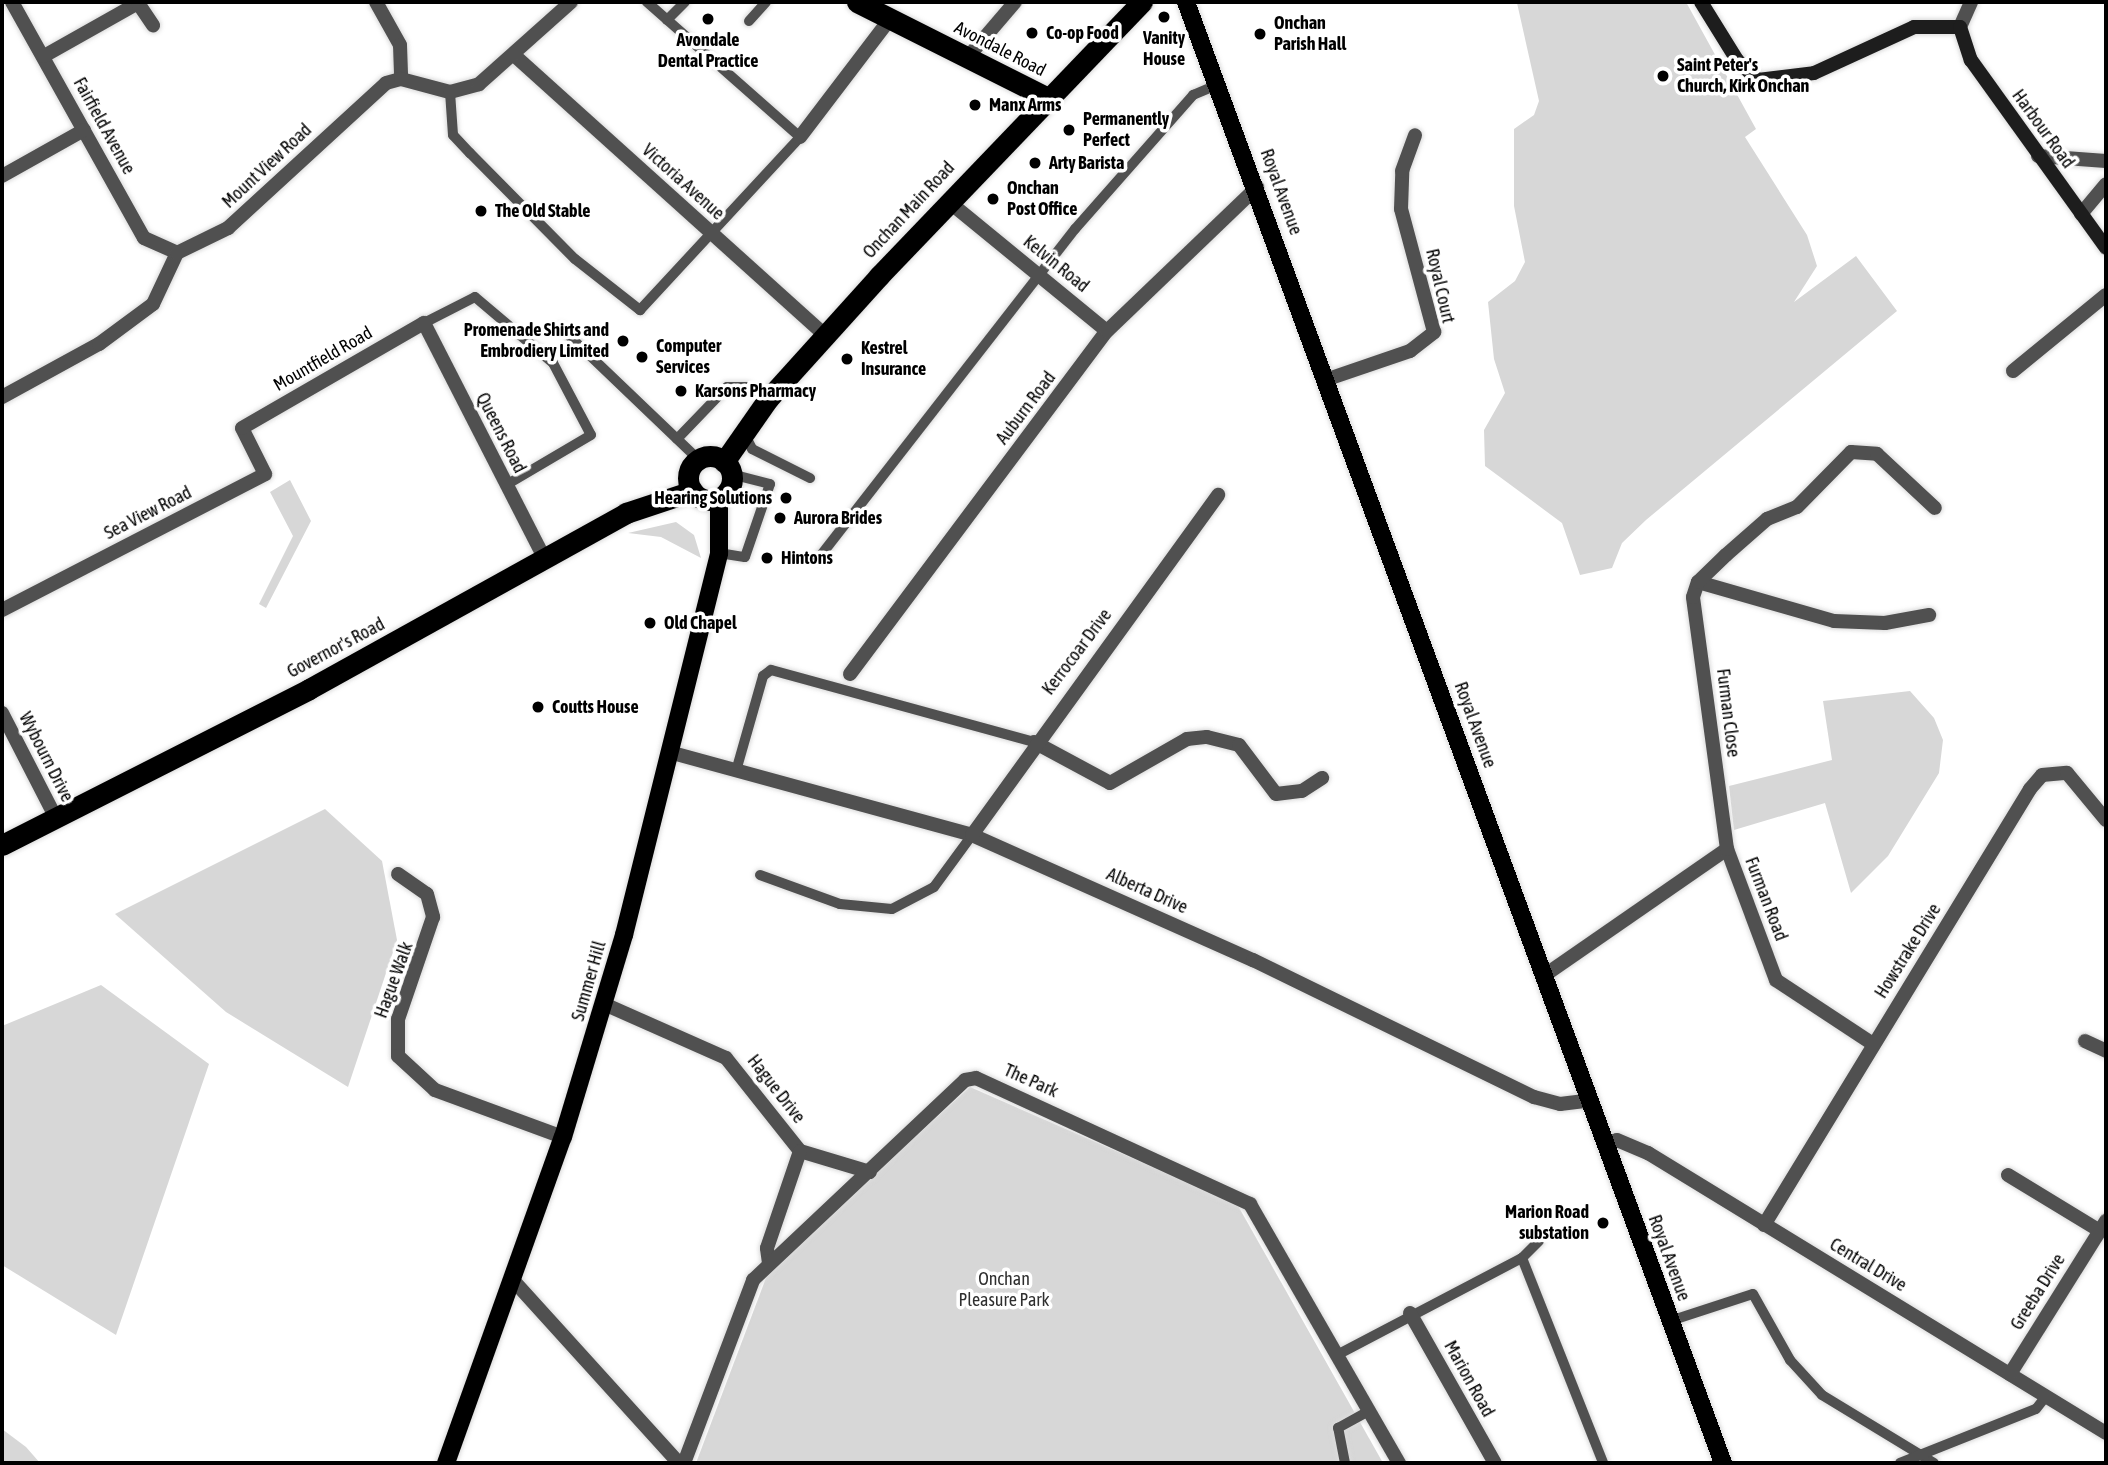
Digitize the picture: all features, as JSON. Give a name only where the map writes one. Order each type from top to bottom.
[{"type":"highway","name":"Avondale Road","points":[[856,2],[1048,98]]},
{"type":"highway","name":"Onchan Main Road","points":[[728,468],[743,431],[768,399],[948,201],[1142,2]]},
{"type":"highway","points":[[698,459],[728,468],[719,498],[704,499],[692,491],[689,470],[698,459]]},
{"type":"highway","name":"Governor's Road","points":[[2,845],[545,559],[626,513],[692,491]]},
{"type":"main road","name":"Royal Avenue","points":[[1186,2],[1328,379],[1723,1463]]},
{"type":"main road","points":[[1701,2],[1737,60],[1758,80],[1814,73],[1914,27],[1960,27]]},
{"type":"main road","name":"Harbour Road","points":[[1960,27],[1971,60],[2106,248]]},
{"type":"main road","name":"Summer Hill","points":[[446,1463],[563,1137],[604,1004],[719,553],[719,498]]},
{"type":"street","name":"Fairfield Avenue","points":[[12,2],[144,238],[177,253]]},
{"type":"street","points":[[376,2],[400,45],[401,79],[450,92],[479,84],[515,56],[571,2]]},
{"type":"street","points":[[968,57],[1015,2]]},
{"type":"street","points":[[1960,27],[1971,2]]},
{"type":"street","points":[[44,56],[138,3],[153,25]]},
{"type":"street","points":[[800,137],[890,19]]},
{"type":"street","name":"Victoria Avenue","points":[[515,56],[825,335]]},
{"type":"street","name":"Mount View Road","points":[[177,253],[229,228],[370,96],[401,79]]},
{"type":"street","points":[[2,176],[84,130]]},
{"type":"street","name":"Royal Court","points":[[1328,379],[1410,351],[1434,332],[1401,209],[1402,172],[1415,135]]},
{"type":"street","points":[[2038,156],[2106,161]]},
{"type":"street","points":[[2081,214],[2106,184]]},
{"type":"street","name":"Auburn Road","points":[[850,674],[1107,331],[1257,187]]},
{"type":"street","name":"Kelvin Road","points":[[948,201],[1107,331]]},
{"type":"street","points":[[2,397],[99,344],[153,304],[177,253]]},
{"type":"street","points":[[2013,371],[2106,295]]},
{"type":"street","name":"Mountfield Road","points":[[242,428],[424,323]]},
{"type":"street","name":"Queens Road","points":[[424,323],[545,559]]},
{"type":"street","name":"Sea View Road","points":[[2,610],[265,474],[242,428]]},
{"type":"street","points":[[1698,582],[1768,519],[1797,507],[1852,452],[1877,454],[1935,508]]},
{"type":"street","name":"Kerrocoar Drive","points":[[972,835],[1034,742],[1218,495]]},
{"type":"street","points":[[1698,582],[1834,621],[1885,623],[1929,615]]},
{"type":"street","name":"Furman Close","points":[[1698,582],[1693,597],[1727,849]]},
{"type":"street","name":"Wybourn Drive","points":[[2,713],[56,818]]},
{"type":"street","points":[[1034,742],[1110,783],[1187,739],[1207,737],[1227,737],[1239,745],[1276,794],[1302,791],[1322,778]]},
{"type":"street","name":"Alberta Drive","points":[[669,752],[972,835],[1253,960],[1534,1097],[1560,1104],[1591,1100]]},
{"type":"street","name":"Howstrake Drive","points":[[1764,1225],[1873,1044],[2042,775],[2067,773],[2106,820]]},
{"type":"street","name":"Furman Road","points":[[1545,975],[1727,849],[1776,980],[1873,1044]]},
{"type":"street","name":"Hague Walk","points":[[398,874],[427,894],[433,917],[398,1020],[398,1056],[435,1090],[563,1137]]},
{"type":"street","name":"Hague Drive","points":[[604,1004],[726,1058],[800,1151],[870,1172]]},
{"type":"street","points":[[2085,1041],[2106,1051]]},
{"type":"street","name":"The Park","points":[[682,1463],[753,1280],[965,1080],[976,1078],[1240,1195],[1399,1463]]},
{"type":"street","name":"Central Drive","points":[[1606,1143],[1617,1140],[1648,1153],[2106,1433]]},
{"type":"street","name":"Hague Drive","points":[[769,1263],[767,1248],[800,1151]]},
{"type":"street","name":"Greeba Drive","points":[[2008,1175],[2103,1226],[2010,1374]]},
{"type":"street","points":[[512,1279],[682,1463]]},
{"type":"street","name":"Marion Road","points":[[1410,1313],[1495,1463]]},
{"type":"lane","points":[[450,92],[453,135],[528,216],[640,310],[800,137],[647,2]]},
{"type":"lane","points":[[667,20],[685,2]]},
{"type":"lane","points":[[748,21],[766,2]]},
{"type":"lane","points":[[818,559],[1038,274],[1193,94],[1219,84]]},
{"type":"lane","points":[[424,323],[475,297],[553,363],[591,435],[506,485]]},
{"type":"lane","points":[[561,328],[698,459]]},
{"type":"lane","points":[[677,439],[727,387],[747,387],[768,399]]},
{"type":"lane","points":[[743,431],[752,449],[810,478]]},
{"type":"lane","points":[[719,553],[746,557],[770,484],[728,468]]},
{"type":"lane","points":[[736,771],[763,676],[771,670],[1034,742]]},
{"type":"lane","points":[[760,875],[840,904],[892,909],[934,887],[972,835]]},
{"type":"lane","points":[[1337,1355],[1410,1313],[1522,1258],[1539,1241]]},
{"type":"lane","points":[[1522,1258],[1603,1463]]},
{"type":"lane","points":[[1670,1321],[1753,1294],[1790,1360],[1822,1395],[1926,1453],[1934,1463]]},
{"type":"lane","points":[[1900,1463],[2036,1409],[2046,1396]]},
{"type":"lane","points":[[1345,1463],[1338,1428],[1369,1411]]},
{"type":"green space","points":[[1686,2],[1756,129],[1745,137],[1807,235],[1817,266],[1794,302],[1856,256],[1897,311],[1646,520],[1622,543],[1612,568],[1580,575],[1562,523],[1485,466],[1484,430],[1505,393],[1494,359],[1488,302],[1515,281],[1525,262],[1514,206],[1514,129],[1534,115],[1539,101],[1517,3]]},
{"type":"green space","points":[[290,480],[311,521],[266,608],[259,604],[293,536],[270,492]]},
{"type":"green space","points":[[676,522],[694,535],[701,558],[661,537],[628,533]]},
{"type":"green space","points":[[1910,691],[1934,718],[1943,740],[1939,773],[1888,856],[1851,893],[1825,803],[1734,830],[1729,786],[1832,760],[1823,701]]},
{"type":"green space","points":[[325,809],[382,861],[397,940],[348,1087],[226,1012],[115,914]]},
{"type":"green space","points":[[101,985],[209,1064],[116,1335],[2,1265],[2,1026]]},
{"type":"green space","name":"Onchan Pleasure Park","points":[[970,1087],[1237,1204],[1383,1463],[696,1463],[769,1270]]},
{"type":"green space","points":[[2,1429],[26,1447],[40,1463],[2,1463]]},
{"type":"place","name":"Vanity House","points":[[1164,17]]},
{"type":"place","name":"Avondale Dental Practice","points":[[708,19]]},
{"type":"place","name":"Co-op Food","points":[[1032,33]]},
{"type":"place","name":"Onchan Parish Hall","points":[[1260,34]]},
{"type":"place","name":"Saint Peter's Church, Kirk Onchan","points":[[1663,76]]},
{"type":"place","name":"Manx Arms","points":[[975,105]]},
{"type":"place","name":"Permanently Perfect","points":[[1069,130]]},
{"type":"place","name":"Arty Barista","points":[[1035,163]]},
{"type":"place","name":"Onchan Post Office","points":[[993,199]]},
{"type":"place","name":"The Old Stable","points":[[481,211]]},
{"type":"place","name":"Promenade Shirts and Embrodiery Limited","points":[[623,341]]},
{"type":"place","name":"Computer Services","points":[[642,357]]},
{"type":"place","name":"Kestrel Insurance","points":[[847,359]]},
{"type":"place","name":"Karsons Pharmacy","points":[[681,391]]},
{"type":"place","name":"Hearing Solutions","points":[[786,498]]},
{"type":"place","name":"Aurora Brides","points":[[780,518]]},
{"type":"place","name":"Hintons","points":[[767,558]]},
{"type":"place","name":"Old Chapel","points":[[650,623]]},
{"type":"place","name":"Coutts House","points":[[538,707]]},
{"type":"place","name":"Marion Road substation","points":[[1603,1223]]}]
